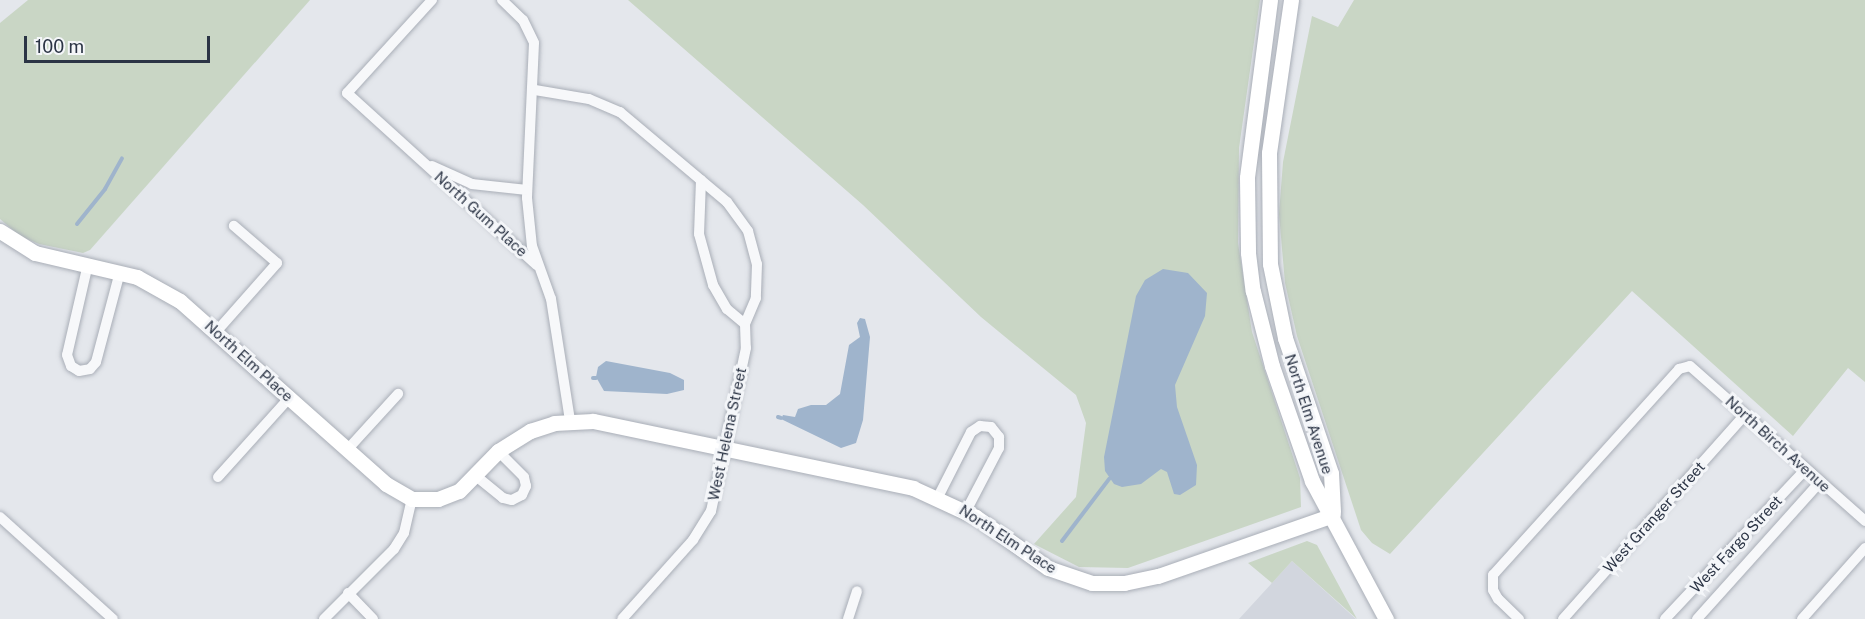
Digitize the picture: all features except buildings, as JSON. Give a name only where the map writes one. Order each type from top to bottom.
[{"type":"street","name":"North Gum Place","points":[[432,0],[347,93],[540,268]]},
{"type":"street","points":[[502,0],[529,29],[536,58],[527,190],[532,246],[551,299],[570,421]]},
{"type":"street","name":"North Elm Avenue","points":[[1270,0],[1247,178],[1248,253],[1261,329],[1272,366],[1312,481],[1333,515]]},
{"type":"street","name":"North Elm Avenue","points":[[1291,0],[1269,153],[1270,264],[1285,338],[1331,473],[1333,515]]},
{"type":"street","name":"West Helena Street","points":[[535,90],[589,99],[620,112],[726,202],[748,231],[757,264],[756,298],[745,324],[746,348],[706,521],[622,619]]},
{"type":"street","name":"North Gum Place","points":[[421,160],[472,184],[527,190]]},
{"type":"street","points":[[701,180],[699,234],[713,285],[727,309],[745,324]]},
{"type":"street","points":[[216,332],[277,263],[234,226]]},
{"type":"street","name":"North Elm Place","points":[[0,231],[35,253],[120,272],[166,291],[216,332],[397,493],[412,499],[448,497],[476,476],[498,451],[530,431],[570,421],[621,424],[882,479],[938,497],[966,511],[1048,568],[1080,581],[1107,584],[1158,576],[1333,515]]},
{"type":"street","points":[[88,264],[67,356],[71,366],[79,371],[90,369],[96,362],[120,272]]},
{"type":"street","name":"North Birch Avenue","points":[[1519,619],[1498,599],[1493,590],[1493,575],[1679,369],[1690,366],[1865,521]]},
{"type":"street","points":[[347,450],[398,394]]},
{"type":"street","points":[[218,477],[290,398]]},
{"type":"street","name":"West Granger Street","points":[[1563,619],[1744,415]]},
{"type":"street","points":[[938,497],[971,432],[980,426],[992,427],[999,436],[999,448],[966,511]]},
{"type":"street","points":[[476,476],[503,498],[512,500],[522,495],[526,486],[524,477],[498,451]]},
{"type":"street","name":"West Fargo Street","points":[[1665,619],[1806,469]]},
{"type":"street","name":"West Fargo Street","points":[[1697,619],[1820,482]]},
{"type":"street","points":[[324,619],[394,549],[404,533],[412,499]]},
{"type":"street","points":[[1333,515],[1353,561],[1386,619]]},
{"type":"street","points":[[0,518],[113,619]]},
{"type":"street","points":[[1802,619],[1865,548]]},
{"type":"street","points":[[848,619],[856,591]]},
{"type":"street","points":[[348,593],[374,619]]},
{"type":"shaded area","points":[[1292,561],[1356,619],[1239,619]]},
{"type":"green space","points":[[28,0],[310,0],[90,250],[83,253],[39,244],[20,236],[0,219],[0,23]]},
{"type":"green space","points":[[628,0],[1260,0],[1239,148],[1238,243],[1252,332],[1300,478],[1301,507],[1128,568],[1079,567],[1034,544],[1076,497],[1086,423],[1076,395],[981,317],[863,205]]},
{"type":"green space","points":[[1354,0],[1865,0],[1865,382],[1848,368],[1793,436],[1632,291],[1390,554],[1372,543],[1361,530],[1297,336],[1285,283],[1279,214],[1283,162],[1312,16],[1338,27]]},
{"type":"green space","points":[[1307,541],[1317,545],[1357,619],[1292,561],[1272,583],[1248,563]]},
{"type":"water","points":[[1163,269],[1188,273],[1207,293],[1205,316],[1175,385],[1177,407],[1197,465],[1196,485],[1180,495],[1174,494],[1167,472],[1161,469],[1141,484],[1122,487],[1114,484],[1105,471],[1104,457],[1136,296],[1145,280]]},
{"type":"water","points":[[860,318],[865,319],[870,337],[863,420],[856,443],[841,448],[781,419],[783,415],[795,417],[798,409],[811,405],[826,405],[840,394],[849,345],[860,337],[857,323]]},
{"type":"water","points":[[606,361],[670,373],[684,380],[684,390],[667,394],[604,391],[596,377],[598,367]]},
{"type":"waterway","points":[[77,224],[105,189],[122,158]]},
{"type":"waterway","points":[[1062,541],[1109,479]]}]
